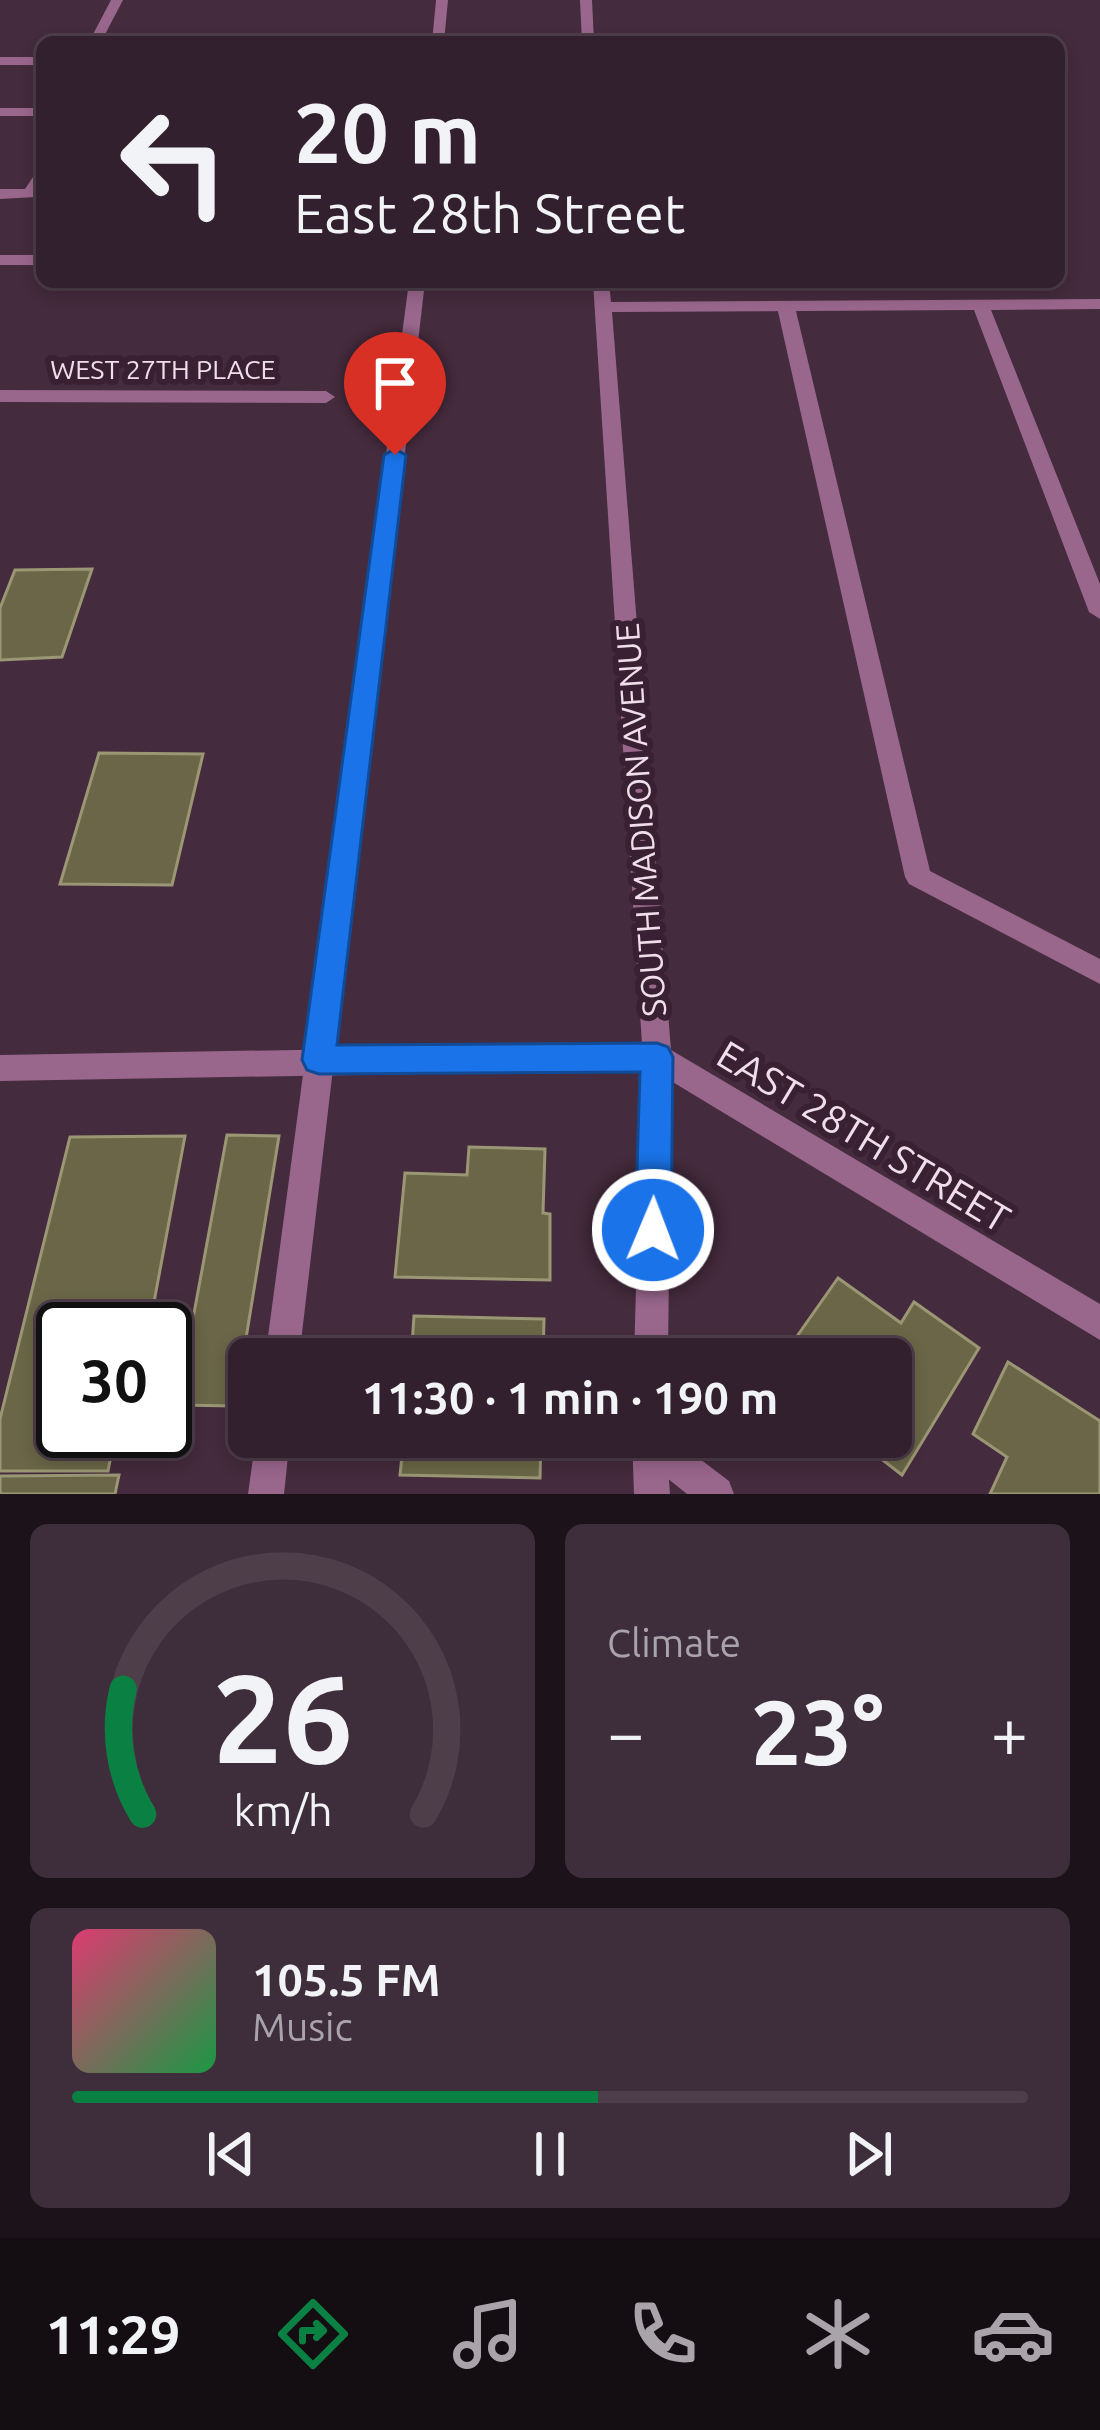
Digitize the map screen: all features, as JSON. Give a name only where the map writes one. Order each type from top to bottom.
[{"type":"street","points":[[98,36],[117,0]]},
{"type":"street","points":[[439,36],[442,0]]},
{"type":"street","points":[[586,0],[588,36]]},
{"type":"street","points":[[0,61],[36,61]]},
{"type":"street","points":[[0,112],[36,112]]},
{"type":"street","points":[[0,194],[30,194],[36,184]]},
{"type":"street","points":[[0,260],[36,260]]},
{"type":"street","points":[[285,1338],[416,288]]},
{"type":"street","points":[[602,294],[785,307],[1100,304]]},
{"type":"street","name":"SOUTH MADISON AVENUE","points":[[602,294],[657,1057],[651,1338]]},
{"type":"street","points":[[981,306],[1100,612]]},
{"type":"street","points":[[785,307],[918,877],[1100,972]]},
{"type":"street","name":"WEST 27TH PLACE","points":[[0,396],[326,397]]},
{"type":"street","points":[[0,1068],[657,1057]]},
{"type":"street","name":"EAST 28TH STREET","points":[[657,1057],[1100,1323]]},
{"type":"street","points":[[266,1494],[270,1458]]},
{"type":"street","points":[[651,1458],[652,1494]]},
{"type":"street","points":[[672,1458],[716,1494]]},
{"type":"building","points":[[92,569],[62,657],[0,660],[0,608],[15,570]]},
{"type":"building","points":[[99,753],[203,754],[172,885],[60,884]]},
{"type":"building","points":[[227,1135],[279,1136],[246,1338],[228,1338],[228,1406],[192,1405],[192,1324]]},
{"type":"building","points":[[185,1136],[154,1302],[36,1302],[36,1458],[111,1458],[108,1471],[0,1471],[0,1419],[70,1137]]},
{"type":"building","points":[[469,1147],[545,1149],[543,1213],[550,1214],[550,1280],[395,1277],[405,1173],[467,1175]]},
{"type":"building","points":[[838,1278],[901,1323],[914,1302],[979,1348],[902,1475],[880,1458],[912,1458],[912,1338],[796,1338]]},
{"type":"building","points":[[414,1316],[544,1319],[544,1338],[412,1338]]},
{"type":"building","points":[[1008,1362],[1100,1421],[1100,1494],[990,1494],[1007,1457],[973,1434]]},
{"type":"building","points":[[402,1458],[540,1458],[540,1478],[400,1475]]},
{"type":"building","points":[[119,1475],[115,1494],[0,1494],[0,1476]]},
{"type":"route","points":[[395,455],[319,1060],[657,1057],[653,1230]]}]
